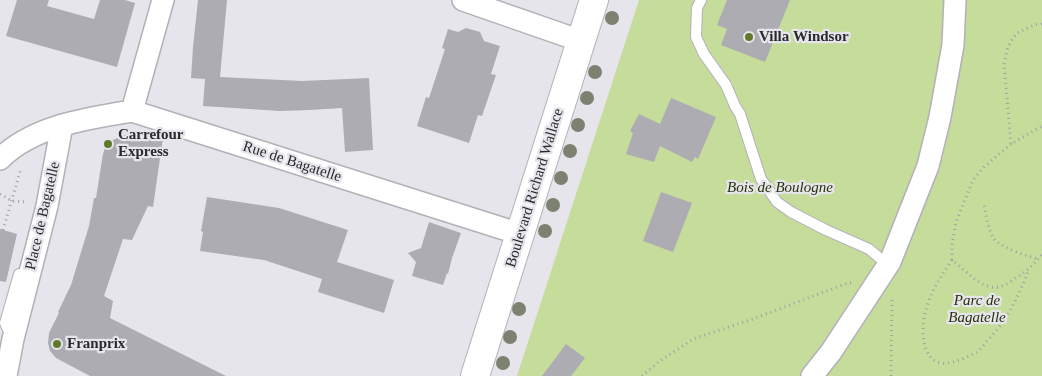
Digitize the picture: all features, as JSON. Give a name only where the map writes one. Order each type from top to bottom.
[{"type":"main road","name":"Boulevard Richard Wallace","points":[[475,376],[594,0]]},
{"type":"street","points":[[132,111],[163,0]]},
{"type":"street","points":[[463,0],[581,40]]},
{"type":"street","points":[[812,376],[831,352],[884,271],[928,166],[940,118],[953,46],[954,0]]},
{"type":"street","name":"Rue de Bagatelle","points":[[62,125],[132,111],[520,234]]},
{"type":"street","points":[[0,159],[7,152],[29,138],[62,125]]},
{"type":"street","name":"Place de Bagatelle","points":[[6,376],[13,339],[48,206],[62,125]]},
{"type":"lane","points":[[701,0],[697,8],[696,37],[704,54],[726,85],[740,114],[761,179],[776,202],[826,230],[869,249],[884,271]]},
{"type":"lane","points":[[13,339],[5,323],[20,272]]},
{"type":"path","points":[[1011,144],[1004,64],[1007,50],[1017,33],[1034,25],[1042,24]]},
{"type":"path","points":[[1029,269],[1017,299],[995,333],[978,351],[948,364],[937,362],[928,355],[923,326],[925,312],[936,284],[952,260],[952,245],[956,222],[973,180],[984,167],[1011,144],[1042,126]]},
{"type":"path","points":[[3,230],[29,138]]},
{"type":"path","points":[[0,194],[12,201],[26,201]]},
{"type":"path","points":[[984,206],[990,230],[996,240],[1009,248],[1038,259]]},
{"type":"path","points":[[952,260],[973,278],[992,288],[1002,286],[1029,269],[1042,254]]},
{"type":"path","points":[[642,376],[693,338],[750,320],[884,271],[892,296],[891,376]]},
{"type":"green space","name":"Bois de Boulogne","points":[[639,0],[1042,0],[1042,376],[517,376]]},
{"type":"building","points":[[17,0],[49,0],[47,6],[94,19],[100,0],[125,0],[135,3],[117,67],[6,36]]},
{"type":"building","points":[[198,0],[227,0],[220,77],[302,81],[369,78],[373,150],[345,152],[342,108],[280,111],[203,106],[205,79],[191,78]]},
{"type":"building","name":"Villa Windsor","points":[[727,0],[790,0],[765,62],[721,45],[727,29],[717,25]]},
{"type":"building","points":[[466,28],[480,32],[484,41],[500,46],[491,74],[496,75],[482,116],[478,115],[469,143],[417,126],[426,97],[429,98],[445,49],[442,48],[448,29],[458,32]]},
{"type":"building","points":[[671,98],[716,117],[698,159],[695,157],[692,162],[660,146],[654,162],[626,154],[633,133],[630,131],[639,114],[660,124]]},
{"type":"building","points":[[129,133],[163,138],[153,207],[148,206],[132,240],[123,239],[104,296],[113,301],[110,318],[226,376],[90,376],[56,358],[50,351],[48,343],[49,333],[71,285],[89,226],[105,148],[113,140]]},
{"type":"building","points":[[661,192],[692,203],[673,252],[643,241]]},
{"type":"building","points":[[207,197],[279,208],[348,230],[337,262],[394,280],[384,313],[318,292],[322,279],[264,260],[200,251],[203,232],[201,231]]},
{"type":"building","points":[[429,222],[461,233],[443,285],[412,276],[416,262],[408,253],[421,248]]},
{"type":"building","points":[[0,229],[17,234],[6,282],[0,281]]},
{"type":"building","points":[[566,344],[585,358],[571,376],[542,376]]},
{"type":"place","name":"Villa Windsor","points":[[749,37]]},
{"type":"place","name":"Carrefour Express","points":[[108,144]]},
{"type":"place","name":"Franprix","points":[[57,344]]},
{"type":"park label","name":"Parc de Bagatelle","points":[[977,310]]}]
